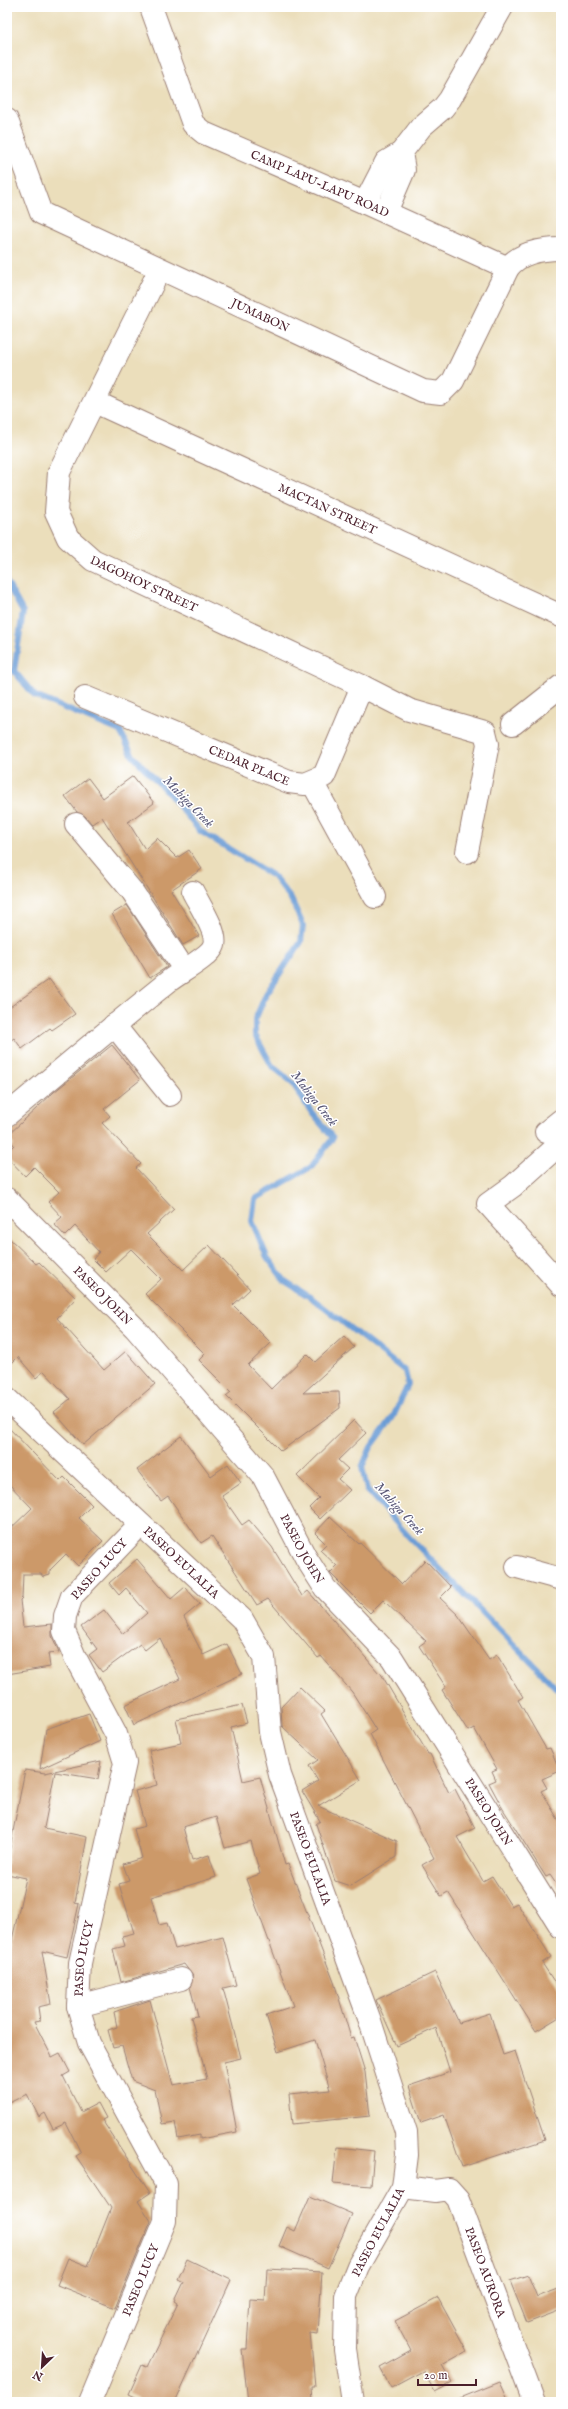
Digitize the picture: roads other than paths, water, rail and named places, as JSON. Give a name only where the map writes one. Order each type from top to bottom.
[{"type":"street","name":"CAMP LAPU-LAPU ROAD","points":[[151,7],[193,124],[204,133],[386,212],[508,268]]},
{"type":"street","points":[[365,203],[386,162],[401,153],[421,127],[443,108],[450,99],[502,7]]},
{"type":"street","name":"JUMABON","points":[[7,120],[41,213],[423,391],[441,393],[453,381],[508,268]]},
{"type":"street","points":[[386,212],[404,170],[401,153]]},
{"type":"street","points":[[508,268],[514,260],[541,249],[561,249]]},
{"type":"street","name":"DAGOHOY STREET","points":[[160,269],[59,472],[56,512],[68,538],[93,560],[362,686],[409,710],[485,732],[488,744],[467,852]]},
{"type":"street","name":"MACTAN STREET","points":[[95,402],[561,616]]},
{"type":"street","points":[[362,686],[324,776],[312,782],[375,897]]},
{"type":"street","points":[[513,724],[561,686]]},
{"type":"street","name":"CEDAR PLACE","points":[[84,697],[289,782],[312,782]]},
{"type":"street","points":[[76,824],[132,891],[184,969]]},
{"type":"street","points":[[7,1115],[114,1025],[184,969],[210,953],[214,945],[214,934],[193,892]]},
{"type":"street","points":[[114,1025],[170,1095]]},
{"type":"street","points":[[556,1132],[513,1186],[488,1204],[561,1284]]},
{"type":"street","name":"PASEO JOHN","points":[[7,1199],[135,1328],[263,1476],[306,1558],[325,1588],[392,1658],[561,1927]]},
{"type":"street","name":"PASEO EULALIA","points":[[7,1399],[242,1619],[264,1657],[270,1732],[280,1775],[369,2018],[406,2132],[407,2155],[403,2188],[358,2266],[346,2296],[345,2350],[353,2402]]},
{"type":"street","name":"PASEO LUCY","points":[[90,2402],[165,2221],[166,2184],[89,2043],[78,2006],[80,1963],[125,1763],[116,1734],[64,1631],[65,1616],[72,1596],[140,1525]]},
{"type":"street","points":[[517,1567],[561,1579]]},
{"type":"street","points":[[78,2006],[181,1979]]},
{"type":"street","name":"PASEO AURORA","points":[[403,2188],[435,2192],[449,2189],[458,2199],[534,2402]]},
{"type":"waterway","name":"Mahiga Creek","points":[[7,583],[23,612],[14,671],[35,696],[120,731],[133,756],[171,796],[200,831],[273,876],[291,899],[303,925],[301,942],[266,994],[255,1020],[255,1035],[272,1066],[292,1082],[312,1113],[333,1138],[311,1167],[255,1199],[252,1221],[267,1257],[285,1281],[313,1299],[405,1371],[408,1385],[393,1417],[371,1447],[362,1467],[367,1490],[410,1538],[561,1693]]}]
